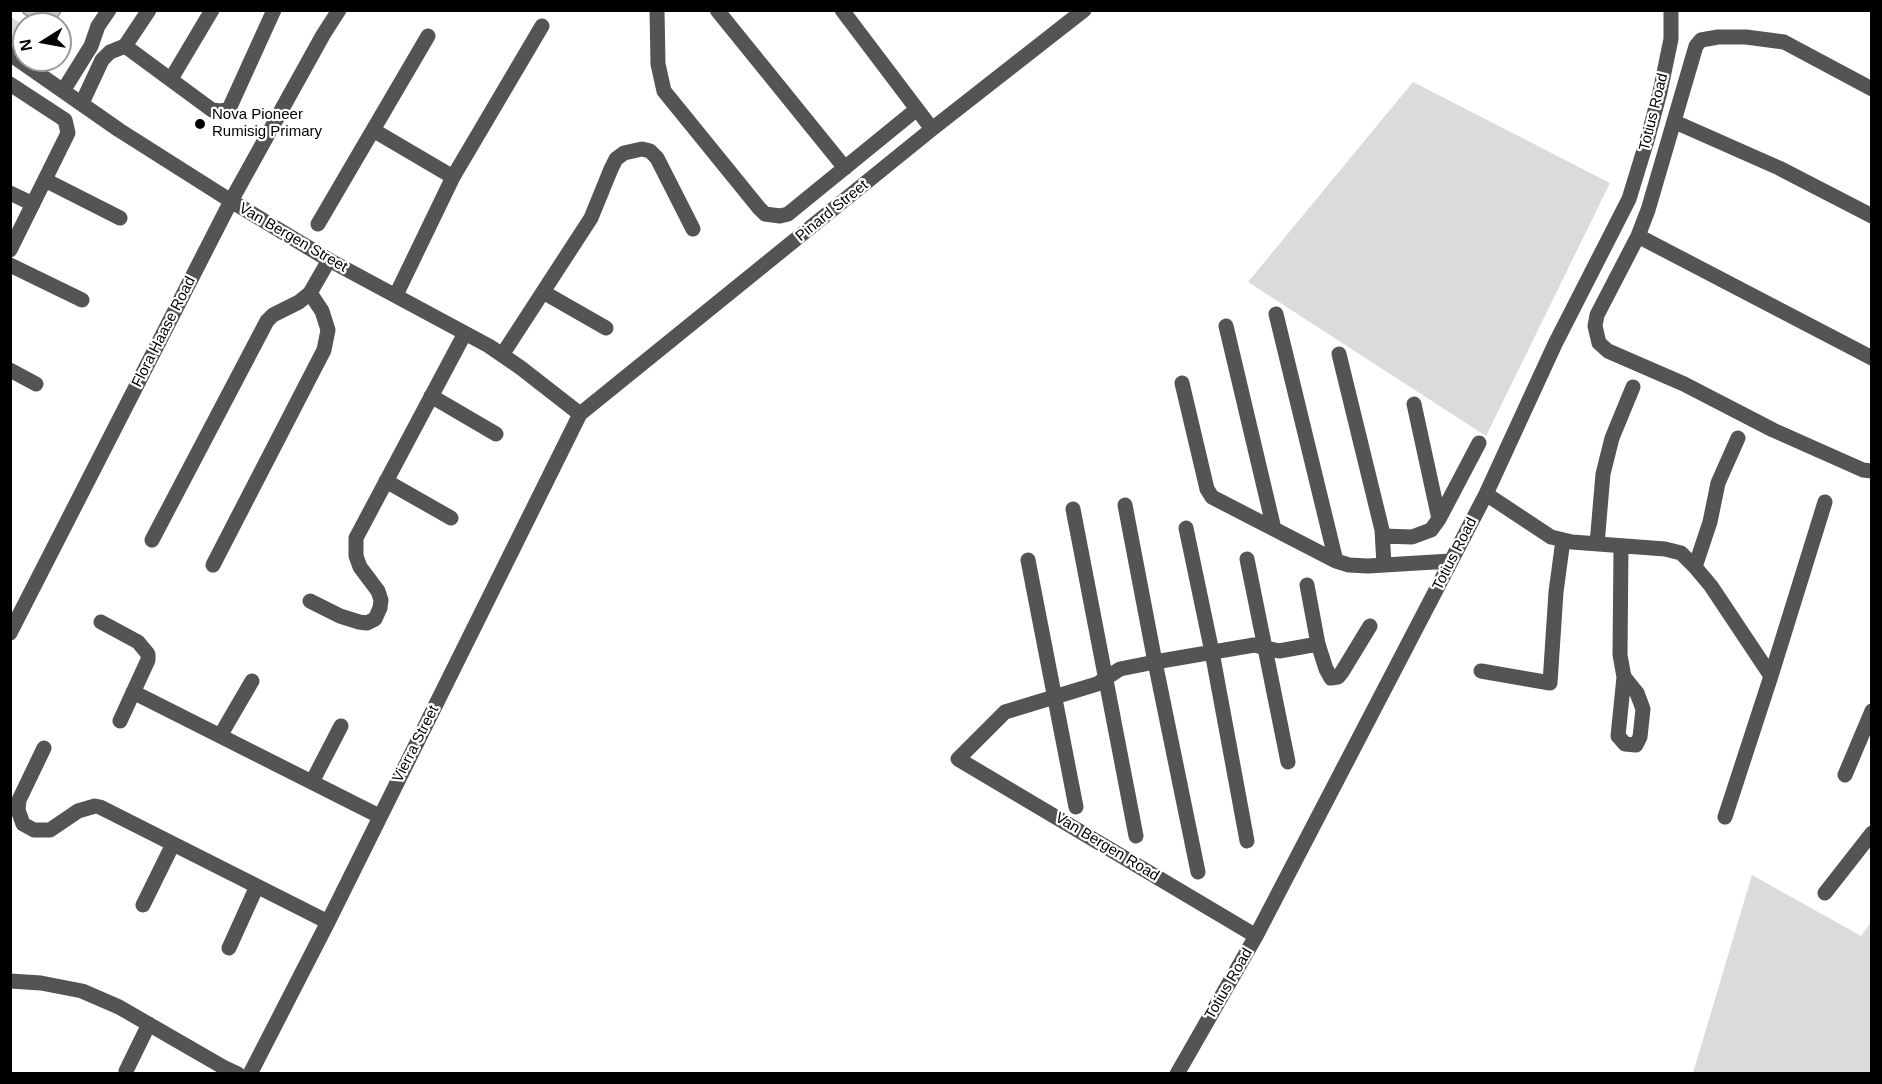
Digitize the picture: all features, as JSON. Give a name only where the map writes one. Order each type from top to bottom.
[{"type":"street","points":[[63,91],[91,46],[98,26],[109,10]]},
{"type":"street","points":[[82,103],[102,60],[110,52],[125,46],[149,10]]},
{"type":"street","points":[[171,79],[212,10]]},
{"type":"street","points":[[125,46],[212,110],[221,111],[229,109],[274,10]]},
{"type":"street","name":"Flora Haase Road","points":[[323,35],[329,10]]},
{"type":"street","name":"Flora Haase Road","points":[[10,633],[231,201],[339,10]]},
{"type":"street","points":[[657,10],[658,64],[664,91],[765,214],[780,216],[788,213],[917,109]]},
{"type":"street","points":[[717,10],[845,168]]},
{"type":"street","points":[[842,10],[932,129]]},
{"type":"street","name":"Pinard Street","points":[[580,414],[932,129],[1084,10]]},
{"type":"street","name":"Totius Road","points":[[1177,1074],[1256,936],[1452,561],[1486,494],[1555,344],[1629,199],[1660,92],[1671,39],[1671,10]]},
{"type":"street","points":[[396,295],[453,177],[542,26]]},
{"type":"street","points":[[318,224],[428,36]]},
{"type":"street","points":[[1872,89],[1784,42],[1746,37],[1710,37],[1701,40],[1696,46],[1648,210],[1638,236],[1597,315],[1596,334],[1602,346],[1608,351],[1684,384],[1773,430],[1863,470],[1872,471]]},
{"type":"street","name":"Van Bergen Street","points":[[10,54],[120,130],[231,201],[329,260],[502,355],[580,414]]},
{"type":"street","points":[[10,84],[65,120],[68,126],[68,133],[10,250]]},
{"type":"street","points":[[1675,122],[1779,168],[1872,216]]},
{"type":"street","points":[[373,130],[453,177]]},
{"type":"street","points":[[502,355],[591,218],[616,159],[624,153],[642,149],[650,151],[657,158],[693,229]]},
{"type":"street","points":[[45,180],[120,218]]},
{"type":"street","points":[[10,193],[33,204]]},
{"type":"street","points":[[1638,236],[1872,358]]},
{"type":"street","points":[[152,540],[267,321],[310,293],[329,260]]},
{"type":"street","points":[[10,265],[82,300]]},
{"type":"street","points":[[543,292],[606,327]]},
{"type":"street","points":[[213,565],[324,350],[328,330],[322,311],[310,293]]},
{"type":"street","points":[[1276,314],[1335,561]]},
{"type":"street","points":[[1226,326],[1274,529]]},
{"type":"street","points":[[310,601],[340,616],[359,622],[367,623],[375,619],[381,600],[378,591],[360,567],[356,556],[356,538],[465,333]]},
{"type":"street","points":[[1339,354],[1383,536],[1384,565]]},
{"type":"street","points":[[10,370],[36,384]]},
{"type":"street","points":[[1182,383],[1207,489],[1212,497],[1335,561],[1349,565],[1452,561]]},
{"type":"street","points":[[1597,544],[1604,474],[1612,438],[1633,387]]},
{"type":"street","points":[[431,396],[496,434]]},
{"type":"street","points":[[1414,405],[1439,519]]},
{"type":"street","name":"Vierra Street","points":[[250,1074],[580,414]]},
{"type":"street","points":[[1695,567],[1710,522],[1718,483],[1738,438]]},
{"type":"street","points":[[1383,536],[1412,537],[1431,530],[1479,443]]},
{"type":"street","points":[[386,481],[451,518]]},
{"type":"street","points":[[1486,494],[1551,537],[1621,547],[1673,551],[1681,554],[1711,586],[1771,676]]},
{"type":"street","points":[[1725,817],[1825,502]]},
{"type":"street","points":[[1125,505],[1198,872]]},
{"type":"street","points":[[1073,509],[1136,836]]},
{"type":"street","points":[[1186,528],[1212,652],[1246,841]]},
{"type":"street","points":[[1481,671],[1550,683],[1556,592],[1563,540]]},
{"type":"street","points":[[1621,547],[1620,655],[1624,676]]},
{"type":"street","points":[[1246,560],[1288,762]]},
{"type":"street","points":[[1028,561],[1076,807]]},
{"type":"street","points":[[1307,585],[1318,644],[1331,678],[1338,677],[1370,626]]},
{"type":"street","points":[[101,622],[138,642],[148,654],[148,660],[120,721]]},
{"type":"street","points":[[1056,696],[1097,684],[1120,669],[1155,662],[1254,645],[1279,651],[1318,644]]},
{"type":"street","points":[[220,736],[252,681]]},
{"type":"street","points":[[133,692],[379,816]]},
{"type":"street","name":"Van Bergen Road","points":[[1056,696],[1005,712],[958,759],[1256,936]]},
{"type":"street","points":[[1845,775],[1872,711]]},
{"type":"street","points":[[312,782],[341,726]]},
{"type":"street","points":[[44,748],[19,800],[18,810],[23,824],[34,830],[50,830],[78,811],[95,806],[100,807],[328,922]]},
{"type":"street","points":[[1825,892],[1872,833]]},
{"type":"street","points":[[143,905],[173,844]]},
{"type":"street","points":[[229,948],[257,886]]},
{"type":"street","points":[[10,981],[41,983],[82,991],[119,1007],[238,1074]]},
{"type":"street","points":[[126,1071],[148,1024]]},
{"type":"shaded area","points":[[10,16],[12,17],[11,46]]},
{"type":"shaded area","points":[[1413,82],[1610,183],[1486,436],[1248,282]]},
{"type":"shaded area","points":[[1752,875],[1861,936],[1871,922],[1871,1073],[1693,1073]]},
{"type":"building","points":[[24,10],[62,10],[61,12],[23,12]]},
{"type":"place","name":"Nova Pioneer Rumisig Primary","points":[[200,124]]}]
